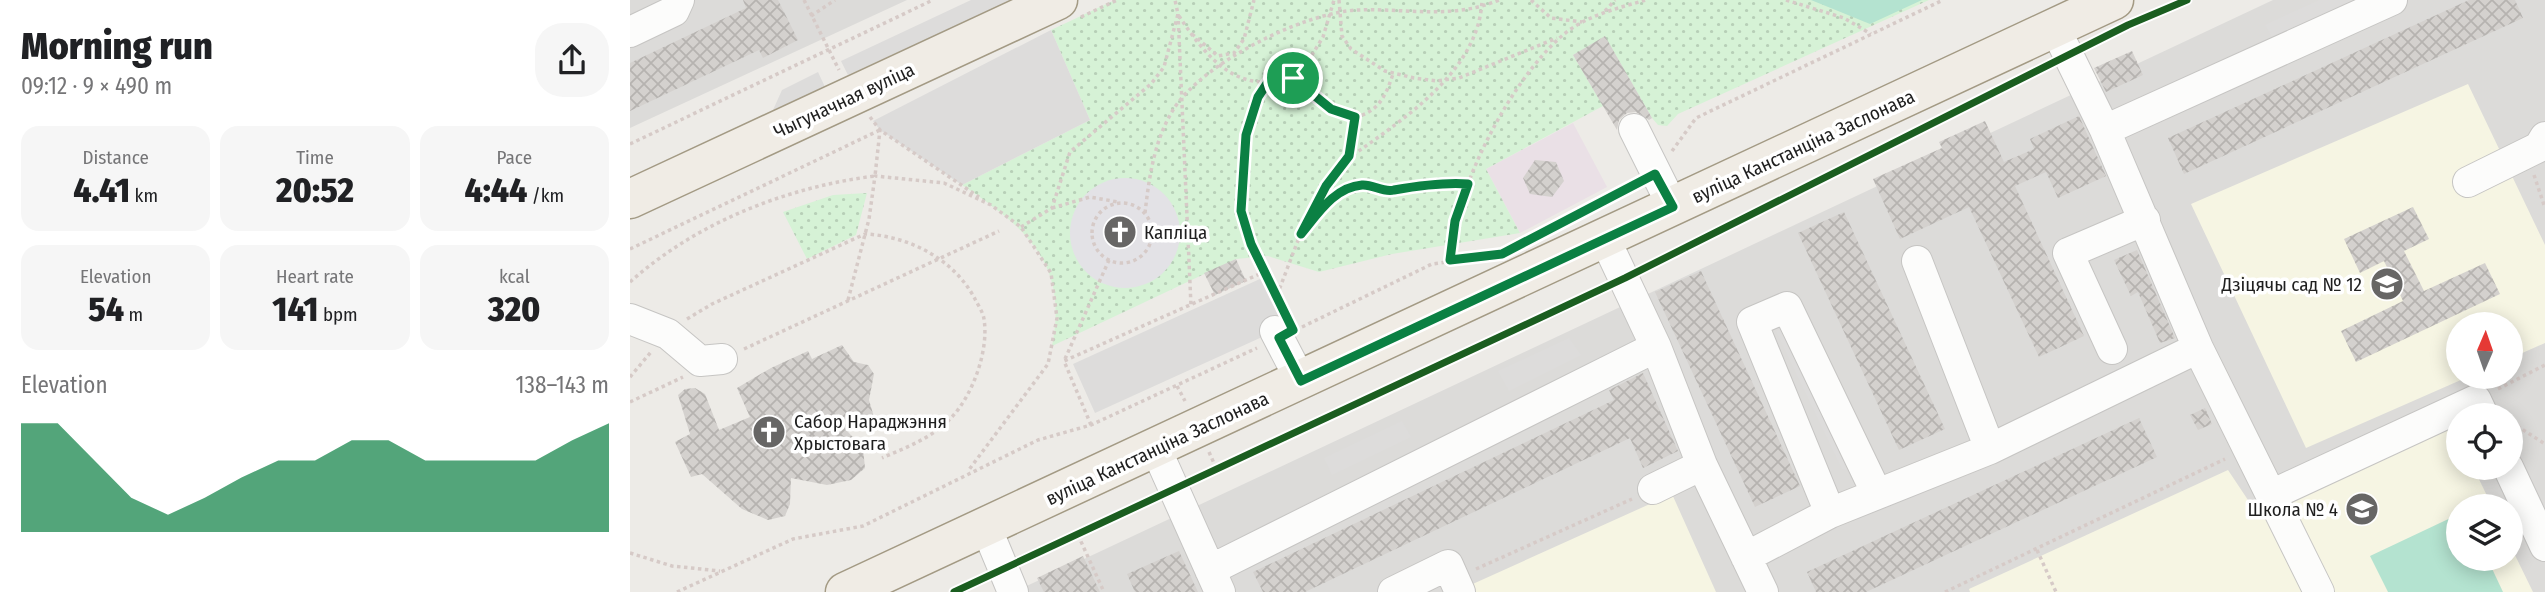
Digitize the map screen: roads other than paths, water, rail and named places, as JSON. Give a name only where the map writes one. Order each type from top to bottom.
[{"type":"main road","name":"Чыгуначная вуліца","points":[[630,199],[1058,0]]},
{"type":"main road","name":"вуліца Канстанціна Заслонава","points":[[845,592],[2067,25],[2121,12]]},
{"type":"lane","points":[[630,32],[674,11],[678,0]]},
{"type":"lane","points":[[2105,130],[2392,0]]},
{"type":"lane","points":[[2067,25],[2105,130],[2198,348],[2319,592]]},
{"type":"lane","points":[[1634,129],[1673,207]]},
{"type":"lane","points":[[2468,182],[2536,145]]},
{"type":"lane","points":[[2112,349],[2068,253],[2145,220]]},
{"type":"lane","points":[[1605,239],[1656,347],[1702,465],[1763,592]]},
{"type":"lane","points":[[1917,261],[1990,449]]},
{"type":"lane","points":[[1829,513],[1752,322],[1787,307],[1876,492]]},
{"type":"lane","points":[[630,319],[668,334],[700,361],[722,359]]},
{"type":"lane","points":[[1282,333],[1301,381]]},
{"type":"lane","points":[[1156,449],[1215,581],[1656,347]]},
{"type":"lane","points":[[1746,557],[1829,513],[1876,492],[1990,449],[2198,348]]},
{"type":"lane","points":[[2270,495],[2446,421]]},
{"type":"lane","points":[[1653,489],[1702,465]]},
{"type":"lane","points":[[2514,480],[2545,546]]},
{"type":"lane","points":[[986,527],[1009,581]]},
{"type":"lane","points":[[1393,592],[1448,565],[1457,585]]},
{"type":"place","name":"Капліца","points":[[1120,232]]},
{"type":"place","name":"Дзіцячы сад № 12","points":[[2387,284]]},
{"type":"place","name":"Сабор Нараджэння Хрыстовага","points":[[769,432]]},
{"type":"place","name":"Школа № 4","points":[[2362,509]]}]
